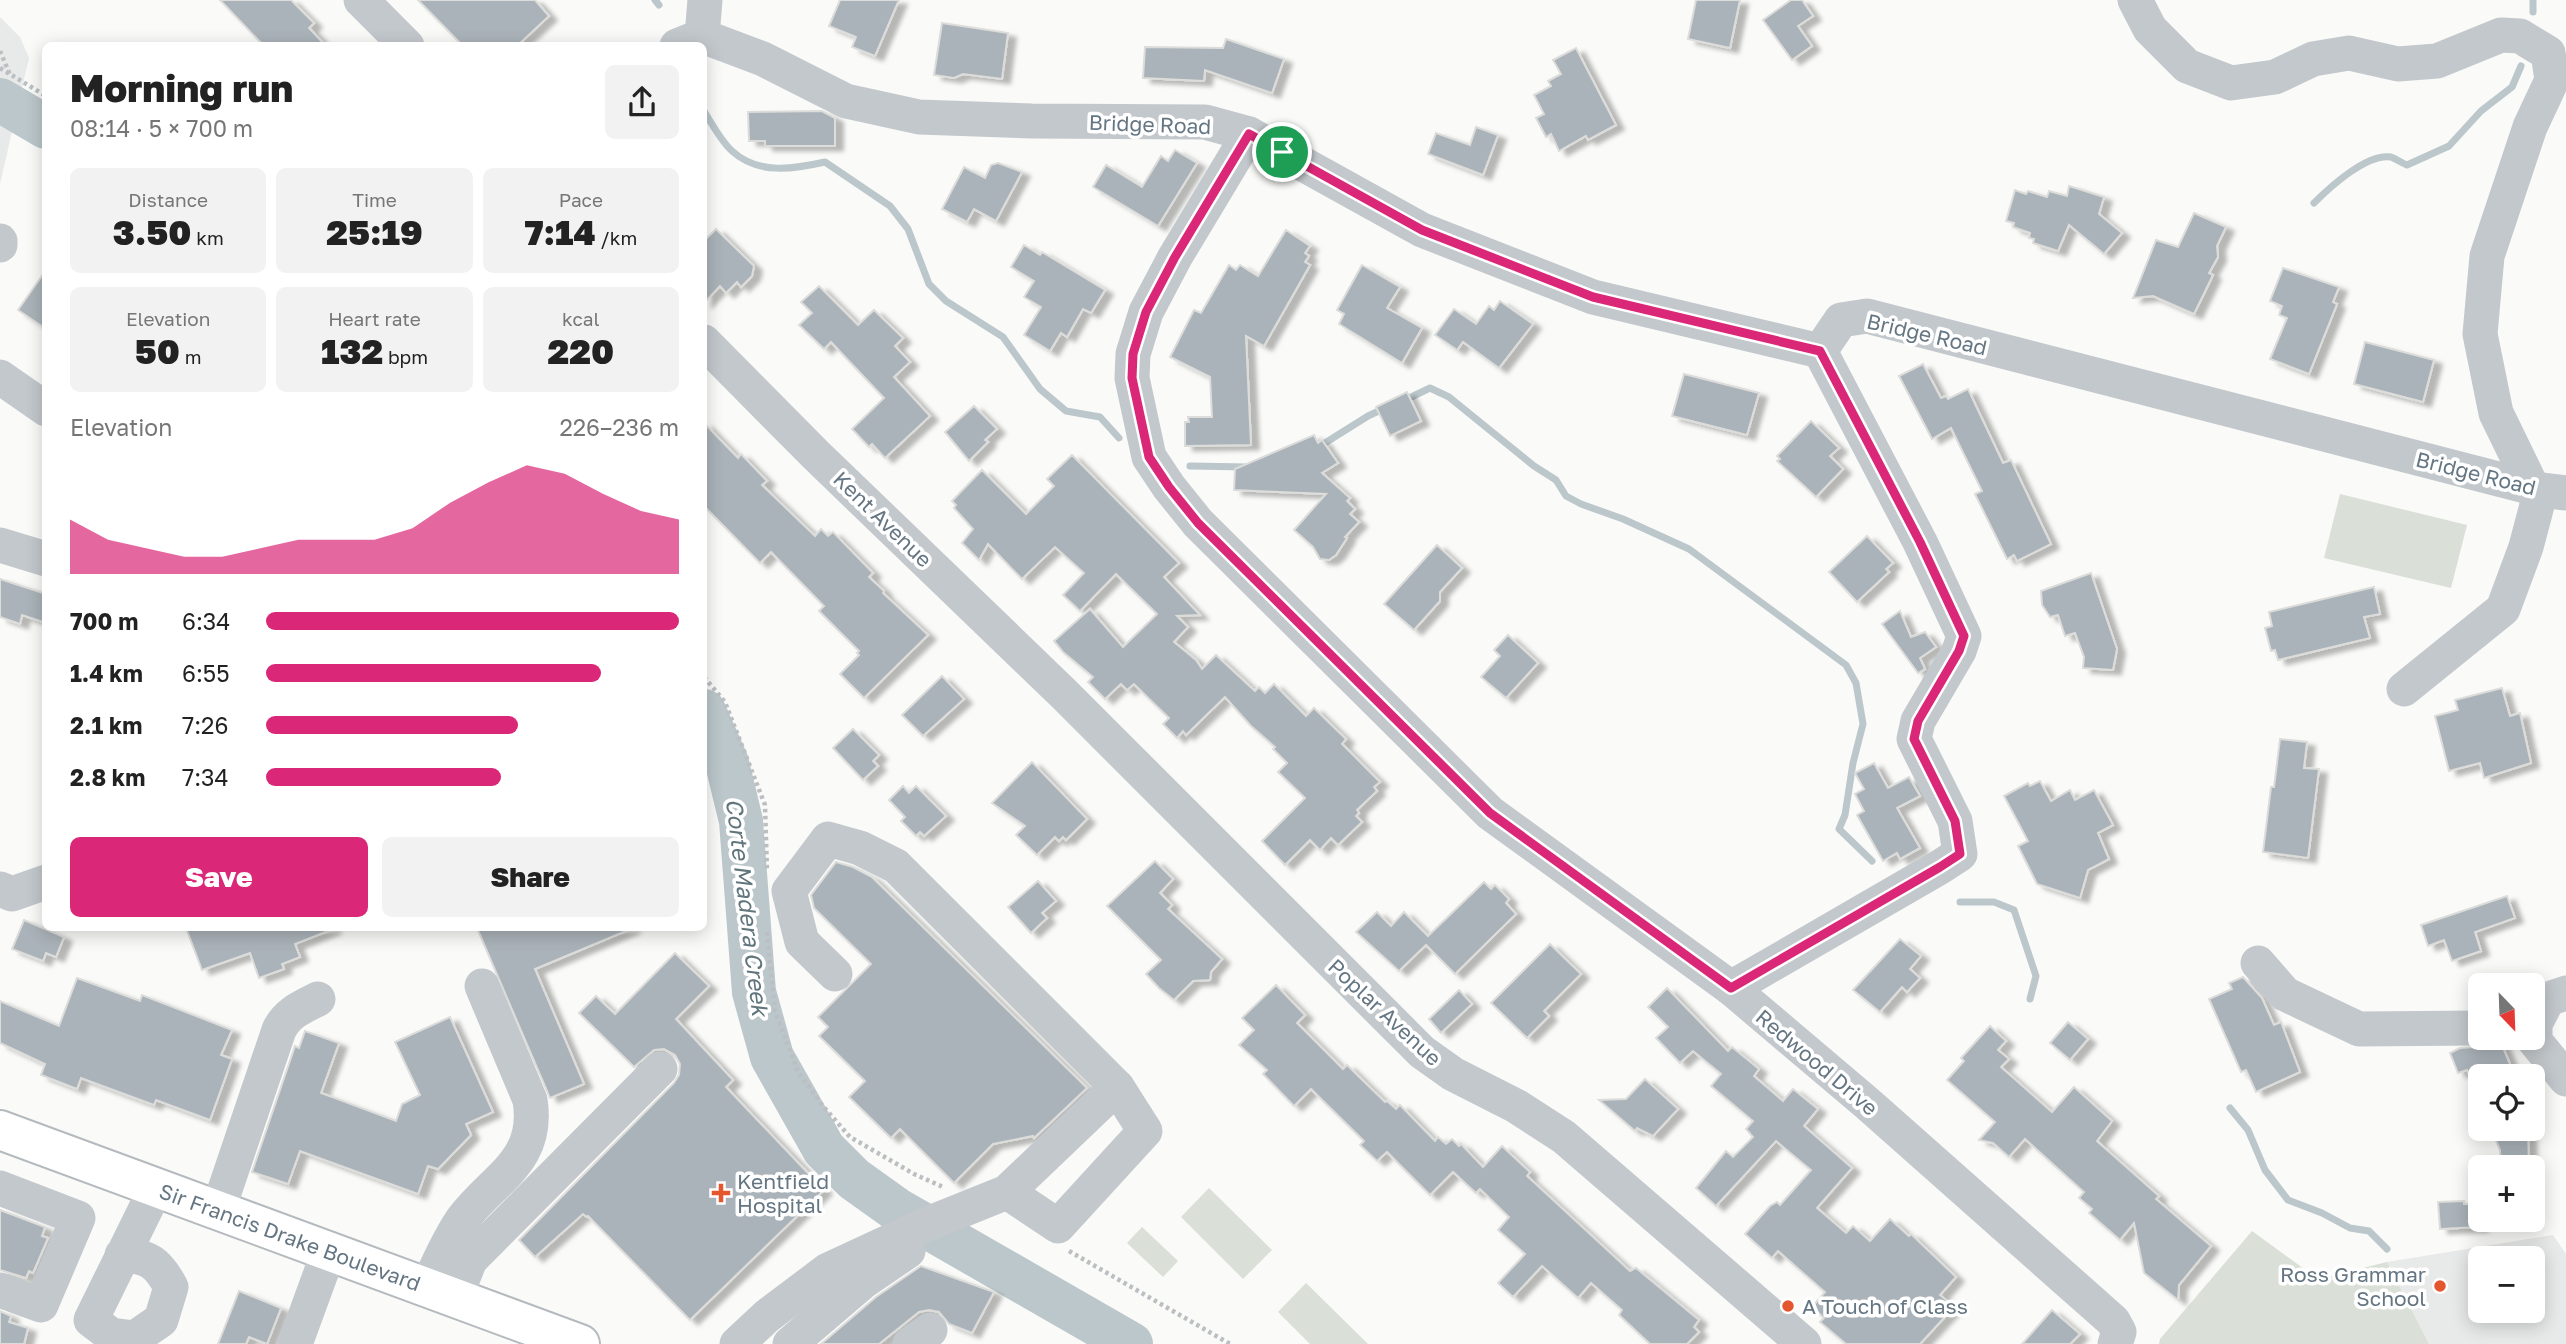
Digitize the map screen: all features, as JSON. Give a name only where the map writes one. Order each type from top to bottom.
[{"type":"main road","name":"Sir Francis Drake Boulevard","points":[[0,1130],[580,1344]]},
{"type":"street","points":[[361,0],[403,42]]},
{"type":"street","points":[[690,41],[705,0]]},
{"type":"street","points":[[2136,0],[2150,29],[2187,66],[2231,83],[2275,77],[2313,60],[2349,53],[2398,64],[2437,61],[2501,35],[2520,36],[2548,52],[2552,80],[2530,127],[2487,256],[2480,334],[2496,413],[2547,490],[2502,609],[2404,689]]},
{"type":"street","name":"Bridge Road","points":[[707,45],[764,59],[846,101],[919,117],[1205,122],[1249,134],[1422,230],[1593,297],[1820,351],[1841,320],[1867,316],[2547,490]]},
{"type":"street","name":"Redwood Drive","points":[[1249,134],[1175,257],[1152,301],[1133,354],[1132,378],[1149,457],[1169,487],[1198,523],[1490,813],[1731,988],[1868,1104],[2113,1321],[2119,1332],[2115,1344]]},
{"type":"street","name":"Kent Avenue","points":[[707,345],[816,455],[1064,694]]},
{"type":"street","points":[[1731,988],[1960,854],[1955,821],[1914,739],[1918,721],[1959,651],[1964,636],[1920,542],[1820,351]]},
{"type":"street","points":[[0,377],[42,406]]},
{"type":"street","points":[[0,545],[42,558]]},
{"type":"street","name":"Poplar Avenue","points":[[1064,694],[1422,1052],[1453,1074],[1516,1106],[1564,1137],[1804,1344]]},
{"type":"street","points":[[835,974],[802,942],[789,891],[828,839],[860,848],[896,866],[1117,1087],[1145,1131],[1058,1226],[994,1198]]},
{"type":"street","points":[[0,889],[12,894],[42,883]]},
{"type":"street","points":[[2258,963],[2285,994],[2359,1029],[2468,1028]]},
{"type":"street","points":[[441,1292],[462,1220],[506,1174],[525,1148],[533,1120],[530,1100],[481,986]]},
{"type":"street","points":[[2545,1005],[2548,999],[2566,993]]},
{"type":"street","points":[[218,1210],[279,1030],[284,1020],[294,1011],[318,999]]},
{"type":"street","points":[[2542,1050],[2566,1079]]},
{"type":"street","points":[[441,1292],[660,1069]]},
{"type":"street","points":[[737,1344],[767,1316],[828,1270],[940,1219],[994,1198],[1117,1087]]},
{"type":"street","points":[[0,1188],[78,1218],[41,1305],[0,1290]]},
{"type":"street","points":[[122,1255],[156,1188]]},
{"type":"street","points":[[790,1344],[864,1281],[912,1249],[940,1219]]},
{"type":"street","points":[[295,1344],[329,1251]]},
{"type":"path","points":[[0,51],[11,76]]},
{"type":"path","points":[[0,68],[42,94]]},
{"type":"path","points":[[707,681],[725,702],[765,805],[767,878]]},
{"type":"path","points":[[766,931],[775,1011],[798,1072],[822,1105],[850,1137],[914,1174],[994,1198]]},
{"type":"path","points":[[1066,1250],[1230,1344]]},
{"type":"shaded area","points":[[0,17],[20,37],[29,58],[0,184]]},
{"type":"shaded area","points":[[2340,494],[2467,525],[2451,588],[2324,558]]},
{"type":"shaded area","points":[[1209,1188],[1272,1250],[1243,1279],[1181,1217]]},
{"type":"shaded area","points":[[1142,1227],[1178,1261],[1163,1277],[1127,1243]]},
{"type":"shaded area","points":[[2252,1231],[2318,1279],[2387,1262],[2429,1344],[2159,1344],[2160,1339]]},
{"type":"shaded area","name":"Ross Grammar School","points":[[2553,1235],[2566,1254],[2566,1344],[2429,1344],[2387,1262],[2468,1249],[2468,1323],[2545,1323],[2545,1246],[2485,1246]]},
{"type":"shaded area","points":[[1306,1283],[1368,1344],[1310,1344],[1278,1312]]},
{"type":"building","points":[[220,0],[291,0],[314,23],[309,28],[322,42],[260,42]]},
{"type":"building","points":[[418,0],[535,0],[549,16],[521,42],[459,42]]},
{"type":"building","points":[[840,0],[899,0],[875,56],[852,47],[856,37],[829,26]]},
{"type":"building","points":[[1696,0],[1740,0],[1730,48],[1688,39]]},
{"type":"building","points":[[1791,0],[1802,0],[1813,16],[1798,26],[1812,46],[1792,60],[1763,20]]},
{"type":"building","points":[[942,23],[1008,33],[1002,79],[963,74],[954,78],[934,75]]},
{"type":"building","points":[[1226,39],[1284,59],[1272,93],[1205,70],[1204,81],[1143,78],[1145,47],[1223,48]]},
{"type":"building","points":[[1576,48],[1616,125],[1588,140],[1586,136],[1559,151],[1551,134],[1546,137],[1536,118],[1544,114],[1534,95],[1551,86],[1548,81],[1561,74],[1553,60]]},
{"type":"building","points":[[822,111],[835,118],[835,146],[765,146],[765,141],[749,141],[748,112]]},
{"type":"building","points":[[1476,127],[1498,135],[1483,175],[1428,154],[1436,133],[1470,145]]},
{"type":"building","points":[[1175,150],[1197,163],[1158,226],[1093,187],[1106,165],[1142,187],[1161,156],[1168,161]]},
{"type":"building","points":[[998,163],[1022,172],[996,221],[974,209],[967,222],[942,209],[964,167],[985,178],[991,165]]},
{"type":"building","points":[[2069,186],[2104,197],[2099,214],[2122,233],[2104,254],[2069,225],[2058,251],[2033,243],[2034,239],[2029,238],[2030,233],[2013,227],[2014,223],[2006,221],[2015,190],[2047,197],[2049,191],[2067,196]]},
{"type":"building","points":[[2194,213],[2226,227],[2217,246],[2218,257],[2209,273],[2213,275],[2194,314],[2153,296],[2133,298],[2156,240],[2178,247]]},
{"type":"building","points":[[716,229],[754,266],[752,276],[741,287],[737,282],[726,293],[720,286],[707,300],[707,238]]},
{"type":"building","points":[[1286,230],[1310,246],[1305,253],[1309,256],[1305,262],[1310,265],[1264,346],[1246,336],[1251,445],[1185,446],[1185,422],[1189,422],[1188,417],[1212,417],[1210,377],[1170,357],[1194,310],[1201,313],[1229,265],[1236,270],[1240,265],[1258,276]]},
{"type":"building","points":[[1024,245],[1040,255],[1042,252],[1105,290],[1091,313],[1083,309],[1067,337],[1061,333],[1050,351],[1024,335],[1041,307],[1024,297],[1034,281],[1011,267]]},
{"type":"building","points":[[1362,265],[1400,287],[1387,308],[1422,328],[1402,363],[1339,324],[1344,314],[1337,310]]},
{"type":"building","points":[[2283,268],[2339,287],[2333,302],[2337,304],[2309,374],[2270,359],[2287,318],[2279,315],[2282,306],[2270,301]]},
{"type":"building","points":[[42,276],[42,326],[18,310]]},
{"type":"building","points":[[819,286],[858,325],[874,310],[903,338],[895,346],[910,362],[894,377],[930,416],[885,458],[872,444],[869,447],[852,429],[884,398],[831,342],[824,349],[799,325],[812,313],[801,302]]},
{"type":"building","points":[[1500,301],[1533,324],[1499,368],[1463,342],[1457,350],[1435,335],[1454,309],[1476,324],[1489,306],[1494,310]]},
{"type":"building","points":[[2365,342],[2434,360],[2423,402],[2354,384]]},
{"type":"building","points":[[1923,364],[1941,398],[1946,396],[1948,399],[1968,389],[2003,463],[2011,460],[2051,544],[2017,561],[2014,555],[2007,559],[1975,494],[1982,491],[1951,428],[1932,439],[1899,376]]},
{"type":"building","points":[[1684,374],[1759,393],[1747,435],[1672,416]]},
{"type":"building","points":[[1407,392],[1421,421],[1390,436],[1376,407]]},
{"type":"building","points":[[974,406],[997,429],[969,461],[945,432]]},
{"type":"building","points":[[1811,421],[1839,448],[1830,456],[1843,469],[1816,497],[1777,461],[1780,459],[1777,456]]},
{"type":"building","points":[[707,426],[738,458],[741,454],[767,481],[762,485],[815,536],[821,529],[828,536],[833,532],[873,573],[869,577],[883,593],[928,635],[864,698],[840,674],[859,655],[859,651],[819,611],[824,606],[771,552],[760,563],[707,509]]},
{"type":"building","points":[[1314,435],[1318,443],[1322,440],[1338,463],[1322,473],[1350,498],[1347,501],[1355,509],[1350,514],[1359,522],[1345,537],[1347,538],[1336,555],[1329,560],[1320,559],[1313,547],[1294,530],[1326,494],[1234,490],[1235,469]]},
{"type":"building","points":[[1072,455],[1179,563],[1164,577],[1200,615],[1177,616],[1188,627],[1174,642],[1196,660],[1202,669],[1216,655],[1255,691],[1259,687],[1265,693],[1274,684],[1306,716],[1314,708],[1346,739],[1342,744],[1380,782],[1374,787],[1377,791],[1357,810],[1359,813],[1356,816],[1362,822],[1338,845],[1331,838],[1320,850],[1310,840],[1285,865],[1262,841],[1305,798],[1278,772],[1287,763],[1273,749],[1275,747],[1251,726],[1225,697],[1186,735],[1183,731],[1177,738],[1163,724],[1169,718],[1134,684],[1127,690],[1121,684],[1105,699],[1088,682],[1093,677],[1063,652],[1054,641],[1090,609],[1123,647],[1157,614],[1116,574],[1080,611],[1063,595],[1084,573],[1055,547],[1022,579],[988,544],[979,560],[962,543],[973,529],[954,508],[956,505],[952,501],[982,470],[1026,514],[1054,486],[1047,479]]},
{"type":"building","points":[[1867,536],[1893,563],[1886,569],[1889,572],[1857,602],[1829,572]]},
{"type":"building","points":[[1437,545],[1462,568],[1440,592],[1440,601],[1414,630],[1384,604]]},
{"type":"building","points":[[2091,573],[2117,649],[2113,670],[2083,668],[2084,657],[2075,633],[2065,636],[2058,615],[2050,617],[2042,605],[2041,591]]},
{"type":"building","points":[[0,579],[42,593],[42,622],[22,615],[20,624],[0,617]]},
{"type":"building","points":[[2374,587],[2380,614],[2364,617],[2370,638],[2278,660],[2275,650],[2271,651],[2265,628],[2272,626],[2269,612]]},
{"type":"building","points":[[1900,611],[1911,637],[1925,632],[1936,647],[1920,658],[1925,669],[1918,673],[1882,624]]},
{"type":"building","points":[[1508,635],[1538,663],[1506,698],[1481,677],[1500,656],[1494,650]]},
{"type":"building","points":[[942,676],[964,699],[923,736],[902,715]]},
{"type":"building","points":[[2502,688],[2510,716],[2520,713],[2531,763],[2484,778],[2480,763],[2449,771],[2435,716],[2458,710],[2455,700]]},
{"type":"building","points":[[853,729],[879,755],[873,761],[878,766],[863,780],[833,748]]},
{"type":"building","points":[[2280,739],[2307,742],[2304,768],[2319,769],[2308,858],[2263,852]]},
{"type":"building","points":[[1032,762],[1087,819],[1066,840],[1063,837],[1059,841],[1055,837],[1037,855],[1016,835],[1025,826],[992,803]]},
{"type":"building","points":[[1874,763],[1888,788],[1909,777],[1920,796],[1897,808],[1920,848],[1900,859],[1897,853],[1883,861],[1857,815],[1864,811],[1855,794],[1864,789],[1855,773]]},
{"type":"building","points":[[2040,781],[2051,801],[2070,790],[2075,800],[2094,790],[2113,825],[2098,833],[2109,859],[2088,870],[2080,898],[2037,884],[2018,846],[2028,841],[2004,796],[2028,783],[2030,786]]},
{"type":"building","points":[[903,786],[909,793],[916,786],[946,816],[924,836],[920,832],[916,836],[901,821],[905,817],[889,800]]},
{"type":"building","points":[[1155,861],[1173,879],[1160,893],[1172,905],[1168,909],[1222,959],[1211,972],[1210,980],[1193,981],[1174,1000],[1146,974],[1161,960],[1107,906]]},
{"type":"building","points":[[836,862],[872,877],[1087,1088],[1034,1138],[1033,1136],[993,1144],[954,1183],[900,1129],[891,1138],[849,1097],[865,1081],[819,1036],[828,1027],[818,1017],[871,964],[814,908],[811,895]]},
{"type":"building","points":[[1038,881],[1056,901],[1042,913],[1047,918],[1031,933],[1008,907]]},
{"type":"building","points":[[1484,882],[1491,889],[1495,885],[1509,899],[1506,903],[1516,914],[1455,974],[1426,945],[1399,971],[1356,932],[1377,912],[1391,926],[1404,912],[1428,936]]},
{"type":"building","points":[[2507,896],[2515,918],[2475,932],[2481,951],[2452,961],[2444,940],[2428,946],[2421,925]]},
{"type":"building","points":[[24,920],[42,928],[42,931],[64,937],[56,957],[46,953],[43,961],[12,949]]},
{"type":"building","points":[[187,931],[328,931],[295,944],[300,957],[282,964],[284,969],[259,978],[250,953],[202,970]]},
{"type":"building","points":[[478,931],[626,931],[535,969],[584,1084],[550,1098]]},
{"type":"building","points":[[1900,939],[1921,956],[1910,969],[1920,978],[1907,992],[1902,987],[1880,1012],[1853,990]]},
{"type":"building","points":[[1550,944],[1581,974],[1544,1011],[1549,1016],[1527,1038],[1491,1003]]},
{"type":"building","points":[[675,953],[709,986],[676,1019],[733,1080],[726,1087],[824,1190],[690,1320],[588,1216],[583,1214],[535,1257],[519,1240],[679,1075],[680,1064],[675,1055],[664,1049],[654,1050],[634,1067],[579,1013],[596,996],[615,1014]]},
{"type":"building","points":[[2243,977],[2262,998],[2274,1025],[2281,1022],[2300,1072],[2256,1092],[2246,1070],[2241,1072],[2209,999],[2232,989],[2229,983]]},
{"type":"building","points":[[77,978],[140,1001],[142,995],[232,1030],[221,1055],[232,1059],[210,1120],[156,1100],[154,1105],[81,1078],[77,1089],[41,1075],[45,1064],[0,1043],[0,1001],[59,1026]]},
{"type":"building","points":[[1276,985],[1305,1015],[1297,1023],[1343,1069],[1347,1065],[1385,1102],[1396,1109],[1400,1105],[1435,1141],[1438,1137],[1446,1144],[1452,1139],[1459,1146],[1461,1144],[1483,1167],[1502,1146],[1530,1172],[1527,1176],[1630,1271],[1636,1268],[1699,1320],[1694,1327],[1699,1332],[1687,1344],[1650,1344],[1619,1315],[1622,1310],[1591,1283],[1578,1298],[1542,1266],[1513,1297],[1498,1283],[1525,1254],[1498,1230],[1509,1217],[1480,1189],[1476,1193],[1453,1172],[1430,1195],[1387,1152],[1377,1161],[1360,1145],[1364,1141],[1311,1089],[1294,1106],[1263,1074],[1267,1070],[1239,1045],[1254,1030],[1242,1018]]},
{"type":"building","points":[[1667,988],[1728,1051],[1732,1047],[1759,1069],[1754,1076],[1783,1101],[1793,1089],[1818,1109],[1804,1126],[1852,1168],[1817,1208],[1846,1233],[1853,1226],[1870,1241],[1890,1219],[1909,1236],[1911,1234],[1956,1277],[1940,1295],[1954,1307],[1920,1344],[1846,1344],[1820,1322],[1824,1318],[1812,1307],[1825,1292],[1778,1251],[1772,1258],[1745,1234],[1770,1206],[1777,1202],[1780,1205],[1811,1170],[1776,1141],[1716,1206],[1696,1188],[1726,1151],[1733,1157],[1753,1137],[1746,1129],[1753,1121],[1711,1086],[1721,1074],[1693,1051],[1680,1063],[1656,1038],[1668,1027],[1648,1007]]},
{"type":"building","points":[[1459,990],[1472,1004],[1441,1033],[1429,1019]]},
{"type":"building","points":[[450,1017],[493,1112],[466,1124],[471,1135],[438,1169],[428,1166],[418,1194],[300,1151],[288,1184],[252,1172],[295,1046],[299,1048],[305,1031],[339,1043],[321,1093],[396,1121],[402,1104],[420,1095],[395,1042]]},
{"type":"building","points":[[2068,1022],[2088,1039],[2070,1060],[2050,1043]]},
{"type":"building","points":[[1990,1026],[2006,1041],[1998,1050],[2009,1059],[2001,1067],[2052,1112],[2074,1087],[2112,1121],[2097,1141],[2159,1196],[2156,1199],[2211,1246],[2179,1285],[2178,1300],[2144,1273],[2134,1223],[2120,1240],[2089,1213],[2092,1209],[2079,1198],[2084,1192],[2025,1139],[2009,1157],[1993,1143],[1979,1140],[1995,1122],[1947,1080],[1964,1061],[1961,1058]]},
{"type":"building","points":[[2460,1048],[2504,1050],[2510,1064],[2468,1064],[2468,1072],[2458,1073],[2450,1053]]},
{"type":"building","points":[[1645,1079],[1678,1109],[1653,1136],[1637,1128],[1635,1131],[1599,1100],[1626,1099]]},
{"type":"building","points":[[2496,1141],[2528,1141],[2529,1155],[2500,1155]]},
{"type":"building","points":[[2464,1201],[2464,1204],[2468,1204],[2468,1228],[2440,1229],[2438,1202]]},
{"type":"building","points":[[0,1210],[45,1227],[42,1236],[48,1238],[33,1273],[29,1271],[26,1278],[0,1270]]},
{"type":"building","points":[[921,1266],[994,1292],[972,1333],[949,1324],[939,1312],[929,1310],[919,1312],[879,1344],[821,1344],[876,1297]]},
{"type":"building","points":[[239,1291],[281,1308],[267,1344],[249,1337],[246,1344],[218,1344]]},
{"type":"building","points":[[2052,1310],[2080,1334],[2070,1344],[2022,1344]]},
{"type":"building","points":[[0,1311],[11,1316],[9,1322],[28,1328],[24,1344],[0,1344]]},
{"type":"waterway","points":[[655,0],[659,5]]},
{"type":"waterway","points":[[2533,0],[2533,12]]},
{"type":"waterway","points":[[2314,203],[2350,172],[2371,160],[2391,157],[2407,165],[2449,146],[2481,111],[2512,87],[2521,66]]},
{"type":"waterway","name":"Corte Madera Creek","points":[[0,100],[42,125]]},
{"type":"waterway","points":[[707,116],[724,142],[742,159],[753,164],[777,168],[825,162],[890,206],[908,229],[929,284],[946,301],[1003,337],[1040,389],[1066,411],[1100,417],[1119,438]]},
{"type":"waterway","points":[[1403,401],[1430,388],[1449,397],[1534,466],[1556,480],[1566,496],[1689,549],[1846,665],[1856,683],[1863,724],[1853,763],[1845,815],[1839,829],[1872,861]]},
{"type":"waterway","points":[[1317,448],[1385,408]]},
{"type":"waterway","points":[[1190,466],[1247,467]]},
{"type":"waterway","name":"Corte Madera Creek","points":[[707,718],[727,763],[741,821],[754,992],[772,1057],[824,1149],[854,1179],[896,1209],[1131,1344]]},
{"type":"waterway","points":[[1960,902],[1994,902],[2014,910],[2036,976],[2030,999]]},
{"type":"waterway","points":[[2230,1108],[2248,1130],[2265,1170],[2288,1200],[2322,1213],[2350,1228],[2369,1231],[2387,1249]]},
{"type":"place","name":"Kentfield Hospital","points":[[721,1193]]},
{"type":"place","name":"Ross Grammar School","points":[[2440,1286]]},
{"type":"place","name":"A Touch of Class","points":[[1788,1306]]},
{"type":"route","points":[[1249,134],[1282,152],[1422,230],[1593,297],[1820,351],[1920,542],[1964,636],[1959,651],[1918,721],[1914,739],[1955,821],[1960,854],[1731,988],[1490,813],[1198,523],[1149,457],[1132,378],[1133,354],[1146,312],[1175,257],[1249,134]]}]
